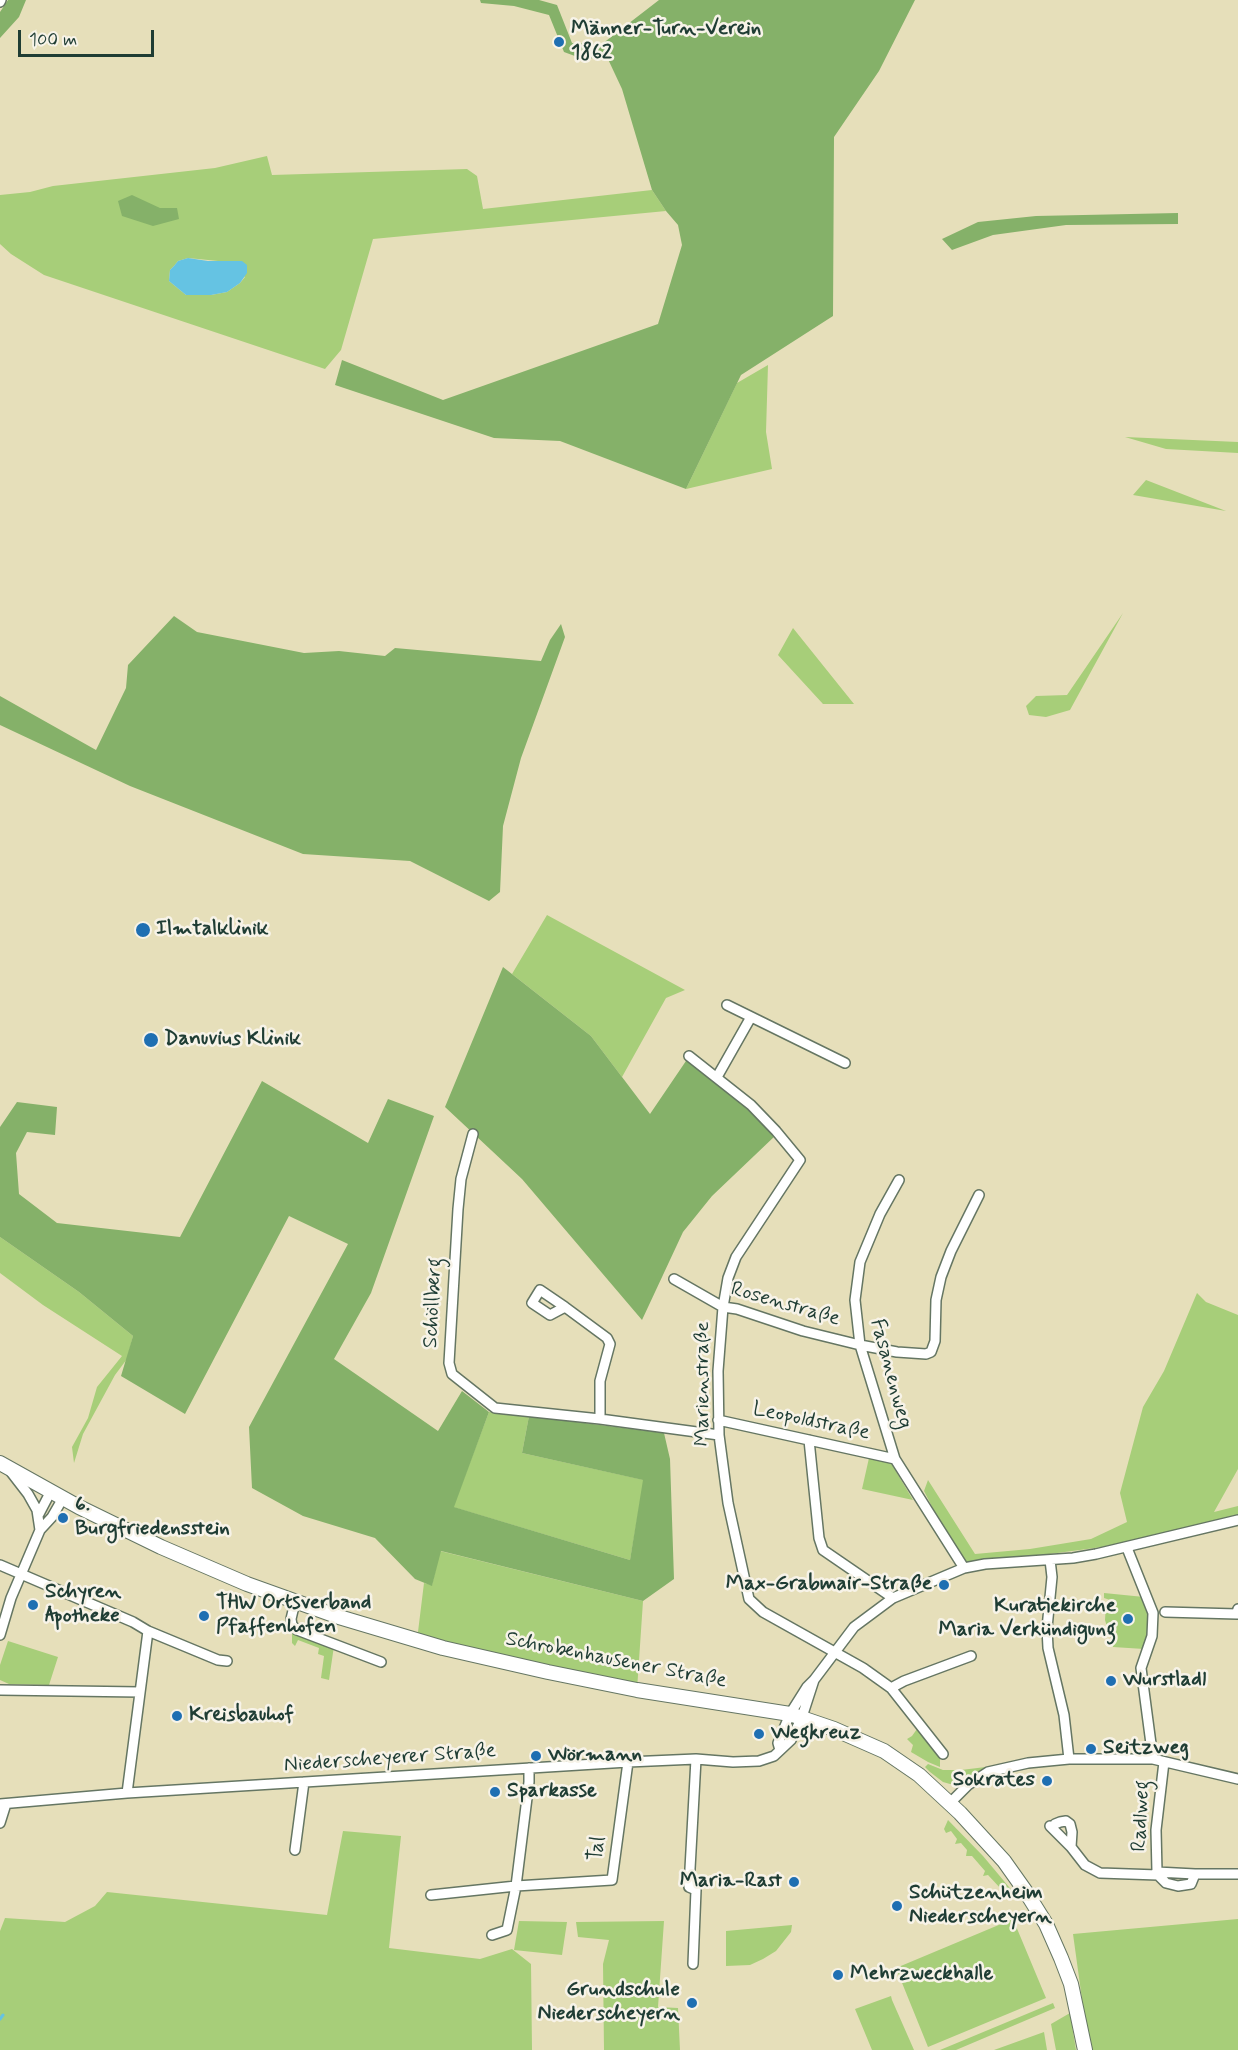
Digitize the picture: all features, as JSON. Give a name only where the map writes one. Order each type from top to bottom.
[{"type":"main road","name":"Schrobenhausener Straße","points":[[4,1465],[57,1495],[161,1547],[295,1602],[388,1632],[472,1655],[637,1690],[796,1715],[857,1738],[901,1761],[950,1803],[1004,1861],[1046,1924],[1071,1984],[1085,2050]]},
{"type":"street","points":[[727,1005],[844,1063]]},
{"type":"street","points":[[689,1056],[717,1077],[752,1017]]},
{"type":"street","name":"Marienstraße","points":[[717,1077],[751,1105],[800,1160],[736,1257],[728,1278],[723,1307],[718,1371],[719,1435],[728,1503],[749,1599],[763,1612],[834,1651],[891,1688],[943,1754]]},
{"type":"street","name":"Schöllberg","points":[[473,1134],[461,1179],[454,1266],[450,1369],[456,1378],[495,1408],[719,1435]]},
{"type":"street","name":"Fasanenweg","points":[[899,1180],[880,1214],[860,1262],[855,1300],[860,1345],[895,1459],[964,1568]]},
{"type":"street","name":"Rosenstraße","points":[[674,1279],[723,1307],[860,1345],[897,1352],[929,1353],[935,1341],[936,1300],[941,1277],[951,1251],[980,1195]]},
{"type":"street","points":[[565,1307],[607,1338],[610,1344],[600,1381],[600,1419]]},
{"type":"street","name":"Leopoldstraße","points":[[718,1420],[895,1459]]},
{"type":"street","points":[[809,1440],[819,1538],[823,1550],[893,1598]]},
{"type":"street","points":[[4,1465],[28,1494],[39,1514],[40,1530]]},
{"type":"street","points":[[39,1514],[57,1495]]},
{"type":"street","points":[[0,1635],[21,1573],[40,1530],[52,1517],[57,1495]]},
{"type":"street","points":[[796,1715],[814,1680],[834,1651],[859,1622],[893,1598],[964,1568],[985,1564],[1050,1560],[1127,1548],[1238,1520]]},
{"type":"street","points":[[1127,1548],[1153,1613],[1152,1636],[1141,1668],[1153,1759]]},
{"type":"street","points":[[1050,1560],[1052,1577],[1048,1648],[1064,1714],[1069,1759]]},
{"type":"street","points":[[0,1565],[133,1622],[148,1631],[218,1660],[226,1661]]},
{"type":"street","points":[[295,1602],[291,1619],[292,1625],[297,1630],[381,1662]]},
{"type":"street","points":[[1165,1612],[1238,1612]]},
{"type":"street","points":[[127,1793],[148,1631]]},
{"type":"street","points":[[891,1688],[899,1682],[970,1656]]},
{"type":"street","points":[[0,1690],[140,1692]]},
{"type":"street","name":"Niederscheyerer Straße","points":[[3,1804],[127,1793],[628,1762],[696,1759],[733,1762],[759,1761],[771,1758],[786,1747],[791,1740],[796,1715]]},
{"type":"street","points":[[693,1964],[696,1890],[689,1887],[696,1759]]},
{"type":"street","points":[[950,1803],[975,1780],[995,1769],[1028,1762],[1069,1759],[1153,1759],[1238,1779]]},
{"type":"street","name":"Tal","points":[[431,1894],[612,1880],[628,1762]]},
{"type":"street","name":"Radlweg","points":[[1158,1874],[1156,1830],[1164,1762]]},
{"type":"street","points":[[492,1935],[507,1930],[516,1886],[529,1768]]},
{"type":"street","points":[[295,1850],[304,1782]]},
{"type":"street","points":[[0,1822],[3,1804]]},
{"type":"street","points":[[1071,1847],[1070,1824],[1066,1821],[1055,1824],[1052,1827],[1085,1865],[1100,1873],[1158,1874],[1166,1883],[1178,1886],[1191,1884],[1195,1874],[1238,1874]]},
{"type":"green space","points":[[8,0],[26,0],[19,17],[0,38],[0,12]]},
{"type":"green space","points":[[480,0],[539,0],[557,5],[572,43],[602,44],[659,0],[915,0],[879,71],[834,137],[833,316],[741,375],[686,489],[560,441],[494,438],[335,385],[342,360],[443,400],[658,324],[682,245],[678,225],[652,190],[622,89],[607,57],[583,59],[564,52],[549,15],[514,6],[481,3]]},
{"type":"green space","points":[[267,156],[272,175],[467,169],[477,176],[483,209],[652,190],[666,211],[373,239],[341,350],[325,369],[44,275],[11,254],[0,244],[0,195],[30,192],[53,186],[215,168]],"holes":[[[188,258],[218,261],[245,277],[227,292],[211,295],[186,295],[169,281],[170,270],[178,261]]]},
{"type":"green space","points":[[132,195],[160,208],[177,208],[179,219],[153,226],[122,216],[118,201]]},
{"type":"green space","points":[[1178,213],[1178,224],[1066,225],[993,235],[952,250],[942,239],[978,222],[1036,216]]},
{"type":"green space","points":[[768,365],[766,432],[772,469],[686,489],[737,383]]},
{"type":"green space","points":[[1125,437],[1238,442],[1238,453],[1166,449]]},
{"type":"green space","points":[[1146,480],[1226,511],[1133,495]]},
{"type":"green space","points":[[1123,613],[1070,710],[1046,717],[1029,715],[1026,706],[1036,696],[1067,695]]},
{"type":"green space","points":[[174,616],[197,632],[304,653],[339,651],[385,656],[395,648],[541,661],[550,640],[561,624],[565,637],[521,758],[503,826],[500,892],[489,901],[410,861],[303,854],[130,786],[0,725],[0,696],[96,750],[126,688],[128,665]]},
{"type":"green space","points":[[793,628],[854,704],[823,704],[778,655]]},
{"type":"green space","points":[[547,915],[685,990],[666,998],[622,1077],[591,1036],[512,974]]},
{"type":"green space","points":[[503,967],[591,1036],[650,1114],[688,1058],[713,1077],[776,1135],[712,1196],[683,1232],[642,1320],[522,1179],[445,1107]]},
{"type":"green space","points":[[262,1081],[368,1143],[388,1099],[434,1116],[371,1293],[334,1359],[438,1431],[462,1391],[489,1412],[454,1507],[630,1560],[643,1480],[522,1453],[529,1416],[664,1433],[670,1459],[674,1579],[643,1601],[441,1551],[432,1586],[415,1579],[375,1538],[303,1516],[252,1488],[249,1427],[348,1244],[289,1216],[185,1414],[121,1376],[133,1336],[79,1292],[0,1237],[0,1127],[17,1102],[57,1107],[55,1135],[27,1132],[16,1153],[19,1194],[57,1223],[180,1237]]},
{"type":"green space","points":[[0,1237],[79,1292],[133,1336],[127,1359],[115,1375],[83,1434],[74,1463],[72,1447],[88,1418],[97,1387],[122,1356],[43,1305],[0,1273]]},
{"type":"green space","points":[[1197,1293],[1206,1302],[1238,1315],[1238,1469],[1214,1512],[1238,1506],[1238,1516],[1102,1547],[967,1565],[950,1542],[924,1491],[928,1480],[975,1554],[1030,1549],[1091,1539],[1127,1522],[1120,1493],[1143,1407],[1164,1371]]},
{"type":"green space","points":[[489,1412],[529,1416],[522,1453],[644,1480],[630,1560],[453,1507]]},
{"type":"green space","points":[[869,1458],[891,1463],[913,1500],[862,1489]]},
{"type":"green space","points":[[440,1551],[643,1601],[637,1690],[417,1640],[424,1583],[432,1585]]},
{"type":"green space","points":[[1104,1593],[1144,1597],[1149,1613],[1149,1630],[1144,1649],[1113,1647],[1105,1620],[1106,1604],[1109,1604],[1110,1600],[1104,1598]]},
{"type":"green space","points":[[292,1631],[334,1646],[329,1680],[321,1678],[324,1656],[318,1654],[319,1648],[298,1640],[295,1646],[292,1643]]},
{"type":"green space","points":[[8,1641],[58,1657],[49,1685],[9,1684],[0,1680],[0,1665]]},
{"type":"green space","points":[[917,1729],[940,1758],[940,1767],[911,1752],[913,1745],[907,1739]]},
{"type":"green space","points":[[928,1764],[943,1770],[994,1766],[973,1774],[960,1783],[950,1784],[943,1782],[930,1772],[925,1767]]},
{"type":"green space","points":[[948,1820],[983,1856],[1014,1893],[1001,1899],[998,1894],[1002,1890],[988,1875],[983,1876],[985,1871],[972,1856],[966,1856],[967,1850],[961,1843],[955,1844],[957,1839],[951,1831],[946,1833],[944,1829]]},
{"type":"green space","points":[[343,1831],[401,1836],[389,1948],[480,1959],[512,1949],[531,1964],[532,2050],[0,2050],[0,1931],[5,1918],[65,1922],[95,1906],[107,1892],[327,1915]]},
{"type":"green space","points":[[1013,1919],[1046,1998],[928,2047],[896,1968]]},
{"type":"green space","points":[[1238,1919],[1238,2050],[1089,2050],[1073,1934]]},
{"type":"green space","points":[[519,1921],[567,1922],[562,1955],[514,1950]]},
{"type":"green space","points":[[664,1921],[658,2007],[678,2008],[680,2050],[604,2050],[603,1964],[609,1940],[578,1937],[576,1922]]},
{"type":"green space","points":[[792,1925],[791,1932],[776,1951],[750,1965],[726,1966],[726,1931]]},
{"type":"green space","points":[[891,1996],[914,2050],[872,2050],[855,2009]]},
{"type":"green space","points":[[1053,2003],[1055,2008],[956,2050],[940,2050]]},
{"type":"green space","points":[[1070,2013],[1076,2050],[1056,2050],[1051,2024]]},
{"type":"green space","points":[[1044,2032],[1047,2050],[994,2050]]},
{"type":"water","points":[[188,258],[208,261],[242,261],[247,265],[247,273],[240,283],[227,292],[211,295],[186,295],[169,281],[170,270],[178,261]]},
{"type":"waterway","points":[[0,2019],[3,2015]]},
{"type":"place","name":"Männer-Turn-Verein 1862","points":[[559,42]]},
{"type":"place","name":"Ilmtalklinik","points":[[143,930]]},
{"type":"place","name":"Danuvius Klinik","points":[[151,1040]]},
{"type":"place","name":"6. Burgfriedensstein","points":[[63,1518]]},
{"type":"place","name":"Max-Grabmair-Straße","points":[[944,1585]]},
{"type":"place","name":"Schyren Apotheke","points":[[33,1605]]},
{"type":"place","name":"THW Ortsverband Pfaffenhofen","points":[[204,1616]]},
{"type":"place","name":"Kuratiekirche Maria Verkündigung","points":[[1128,1619]]},
{"type":"place","name":"Wurstladl","points":[[1111,1681]]},
{"type":"place","name":"Kreisbauhof","points":[[177,1716]]},
{"type":"place","name":"Wegkreuz","points":[[759,1734]]},
{"type":"place","name":"Seitzweg","points":[[1091,1749]]},
{"type":"place","name":"Wörmann","points":[[536,1756]]},
{"type":"place","name":"Sokrates","points":[[1047,1781]]},
{"type":"place","name":"Sparkasse","points":[[495,1792]]},
{"type":"place","name":"Maria-Rast","points":[[794,1882]]},
{"type":"place","name":"Schützenheim Niederscheyern","points":[[897,1906]]},
{"type":"place","name":"Mehrzweckhalle","points":[[838,1975]]},
{"type":"place","name":"Grundschule Niederscheyern","points":[[692,2003]]}]
